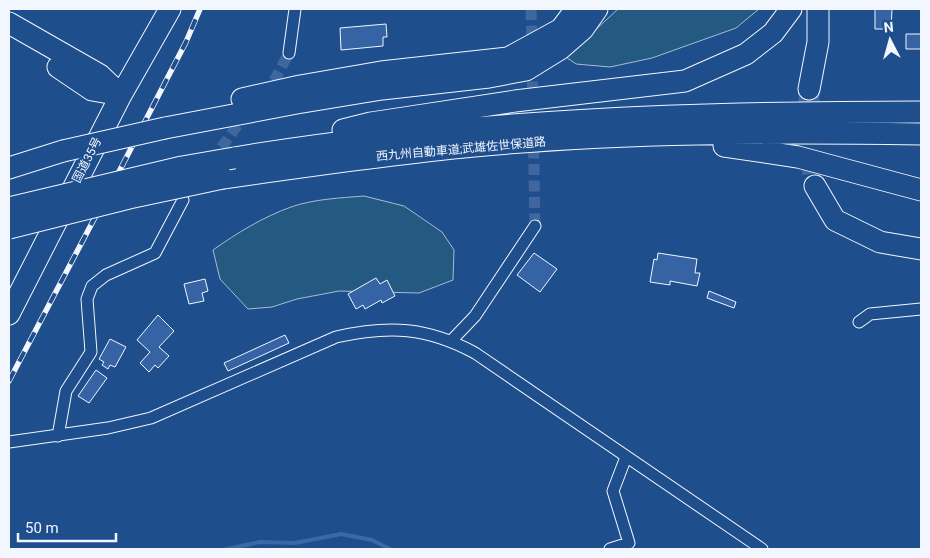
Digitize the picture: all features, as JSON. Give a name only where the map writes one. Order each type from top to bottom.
[{"type":"highway","name":"国道35号","points":[[9,314],[121,95],[170,9]]},
{"type":"highway","points":[[9,156],[164,123],[300,86],[381,72],[508,58],[561,29],[576,9]]},
{"type":"highway","points":[[164,123],[382,89],[489,77],[526,70],[560,49],[582,29],[597,9]]},
{"type":"highway","points":[[234,158],[371,123],[514,101],[685,81],[746,54],[773,33],[791,9]]},
{"type":"highway","points":[[809,89],[818,42],[818,9]]},
{"type":"highway","points":[[9,23],[100,75],[121,95]]},
{"type":"highway","points":[[9,39],[63,70],[92,90],[121,95]]},
{"type":"highway","name":"西九州自動車道;武雄佐世保道路","points":[[9,208],[182,166],[314,145],[473,127],[655,117],[921,112]]},
{"type":"highway","name":"西九州自動車道;武雄佐世保道路","points":[[9,228],[129,198],[223,178],[402,154],[549,141],[656,136],[921,134]]},
{"type":"highway","points":[[549,141],[728,146],[798,157],[921,190]]},
{"type":"highway","points":[[9,168],[63,146]]},
{"type":"highway","points":[[815,186],[835,220],[880,242],[921,249]]},
{"type":"street","points":[[289,53],[296,9]]},
{"type":"street","points":[[58,436],[66,392],[91,352],[87,299],[92,286],[106,275],[155,253],[183,200]]},
{"type":"street","points":[[452,340],[475,316],[535,226]]},
{"type":"street","points":[[859,322],[870,314],[921,309]]},
{"type":"street","points":[[9,442],[108,428],[151,418],[336,337],[365,331],[398,328],[452,340],[475,353],[626,457],[649,470],[762,549]]},
{"type":"street","points":[[610,549],[629,543],[613,491],[626,457]]},
{"type":"shaded area","points":[[618,9],[759,9],[736,28],[652,58],[610,67],[576,64],[566,57]]},
{"type":"shaded area","points":[[364,196],[404,206],[442,232],[454,250],[453,280],[419,293],[339,291],[297,299],[272,307],[248,309],[220,279],[213,250],[250,226],[300,204],[327,199]]},
{"type":"building","points":[[875,9],[892,9],[891,29],[875,29]]},
{"type":"building","points":[[386,24],[387,37],[383,37],[383,46],[341,50],[340,28]]},
{"type":"building","points":[[906,34],[921,34],[921,49],[906,49]]},
{"type":"building","points":[[534,253],[557,269],[540,292],[517,275]]},
{"type":"building","points":[[658,253],[697,259],[695,273],[700,273],[697,286],[670,281],[670,285],[650,282],[654,259],[657,260]]},
{"type":"building","points":[[376,278],[380,284],[387,280],[395,296],[382,303],[381,300],[365,309],[363,305],[356,309],[348,294]]},
{"type":"building","points":[[205,279],[208,291],[202,293],[204,301],[189,304],[184,284]]},
{"type":"building","points":[[709,291],[736,302],[734,308],[707,298]]},
{"type":"building","points":[[158,315],[174,331],[159,347],[169,356],[158,368],[155,365],[149,372],[140,363],[150,352],[137,340]]},
{"type":"building","points":[[285,335],[289,343],[228,371],[224,363]]},
{"type":"building","points":[[110,339],[126,347],[115,367],[110,365],[108,369],[102,365],[104,362],[99,359]]},
{"type":"building","points":[[96,370],[107,378],[89,403],[78,396]]},
{"type":"waterway","points":[[227,549],[260,542],[295,543],[341,534],[372,540],[390,549]]},
{"type":"tunnel","points":[[531,9],[532,47]]},
{"type":"tunnel","points":[[262,93],[275,79],[289,53]]},
{"type":"tunnel","points":[[532,65],[535,226]]},
{"type":"tunnel","points":[[809,89],[809,148],[815,186]]},
{"type":"tunnel","points":[[212,161],[246,113]]},
{"type":"railway","points":[[9,381],[186,42],[200,9]]}]
